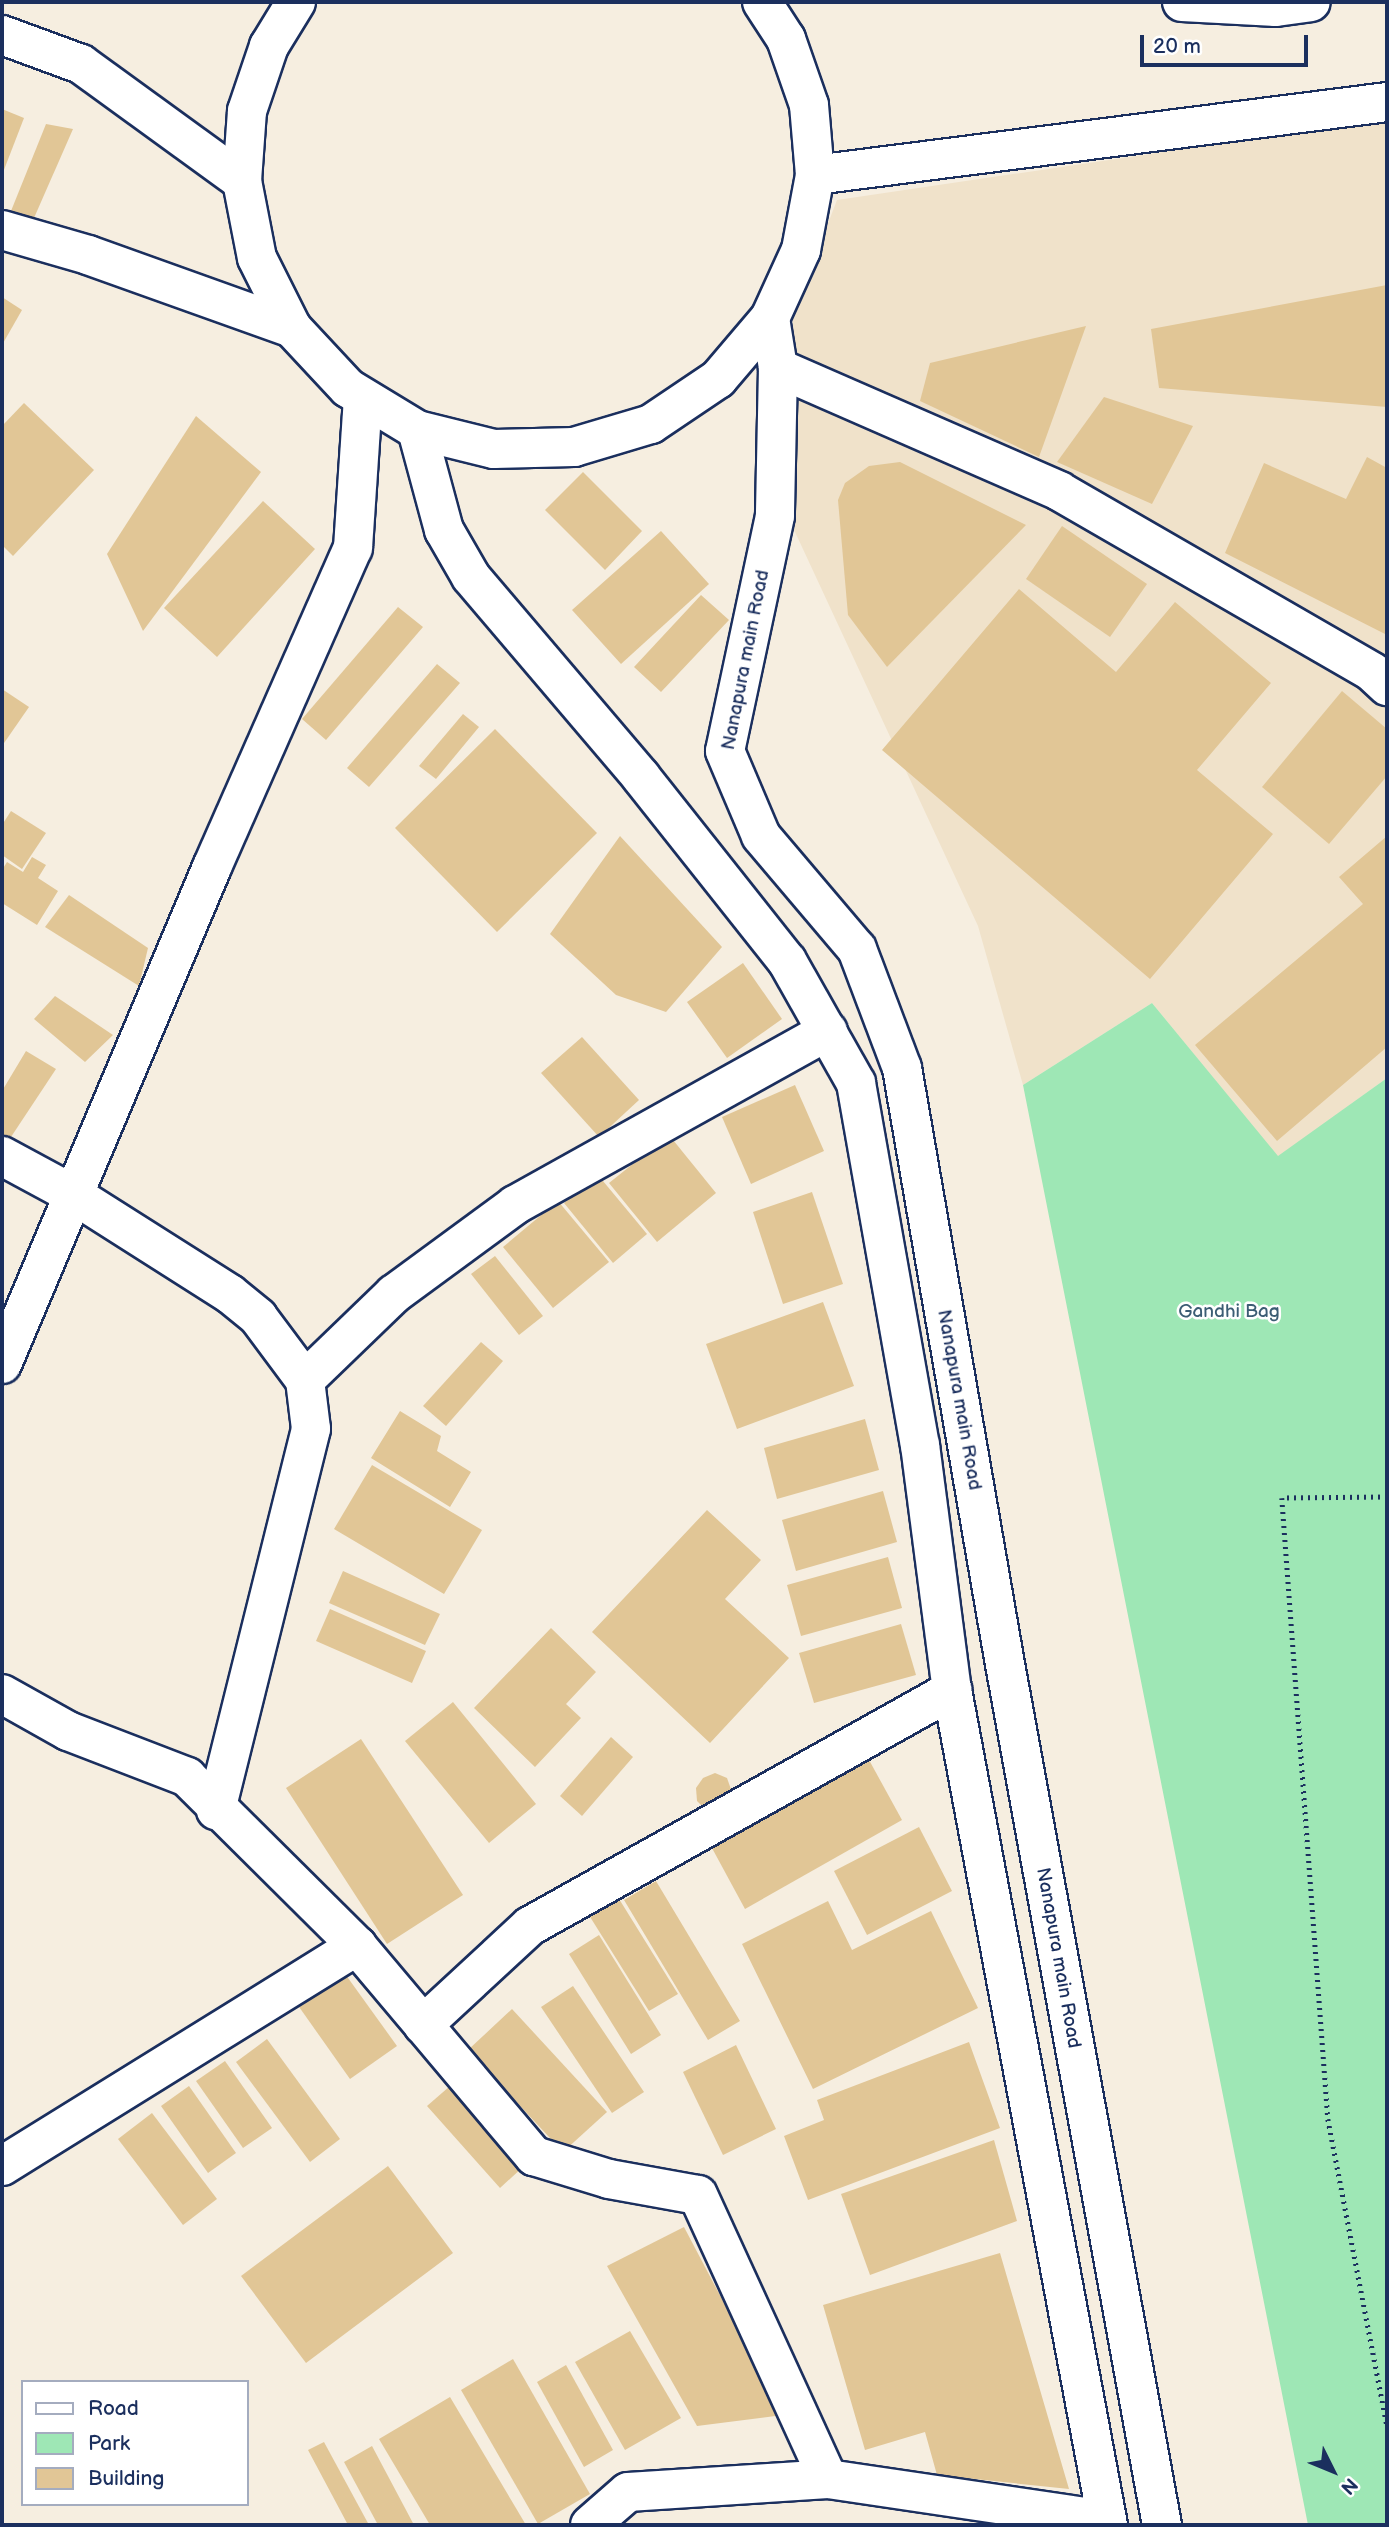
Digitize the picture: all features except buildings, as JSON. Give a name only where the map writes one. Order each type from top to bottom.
[{"type":"main road","points":[[296,2],[269,46],[247,111],[242,181],[257,258],[292,328],[348,388],[417,430],[495,450],[574,447],[651,424],[718,379],[770,318],[802,250],[815,176],[809,105],[786,39],[762,2]]},
{"type":"main road","points":[[1182,2],[1276,7],[1311,2]]},
{"type":"main road","points":[[2,35],[81,64],[242,181]]},
{"type":"main road","points":[[815,176],[1387,102]]},
{"type":"main road","points":[[2,230],[88,255],[292,328]]},
{"type":"main road","name":"Nanapura main Road","points":[[770,318],[778,368],[775,516],[725,751],[761,836],[857,949],[902,1068],[1005,1664],[1162,2525]]},
{"type":"main road","points":[[778,368],[1059,491],[1372,672],[1387,686]]},
{"type":"main road","points":[[2,1363],[212,867],[353,548],[363,398]]},
{"type":"main road","points":[[417,430],[444,530],[471,577],[641,777],[787,961],[856,1083],[920,1445],[952,1690],[1108,2523],[828,2479],[628,2492],[590,2525]]},
{"type":"main road","points":[[305,1380],[394,1294],[515,1205],[828,1031]]},
{"type":"main road","points":[[2,1156],[74,1195],[230,1294],[258,1317],[305,1380],[311,1429],[216,1810]]},
{"type":"main road","points":[[424,2025],[530,1927],[952,1690]]},
{"type":"main road","points":[[2,1694],[68,1731],[187,1777],[216,1810],[358,1946],[534,2156],[609,2179],[698,2195],[828,2479]]},
{"type":"main road","points":[[2,2166],[358,1946]]},
{"type":"path","points":[[1387,1497],[1282,1498],[1328,2119],[1387,2426]]},
{"type":"shaded area","points":[[1387,119],[1387,1078],[1278,1157],[1152,1003],[1023,1085],[978,926],[789,519],[793,315],[837,200]]},
{"type":"green space","name":"Gandhi Bag","points":[[1152,1003],[1278,1156],[1387,1078],[1387,2525],[1308,2525],[1023,1085]]}]
